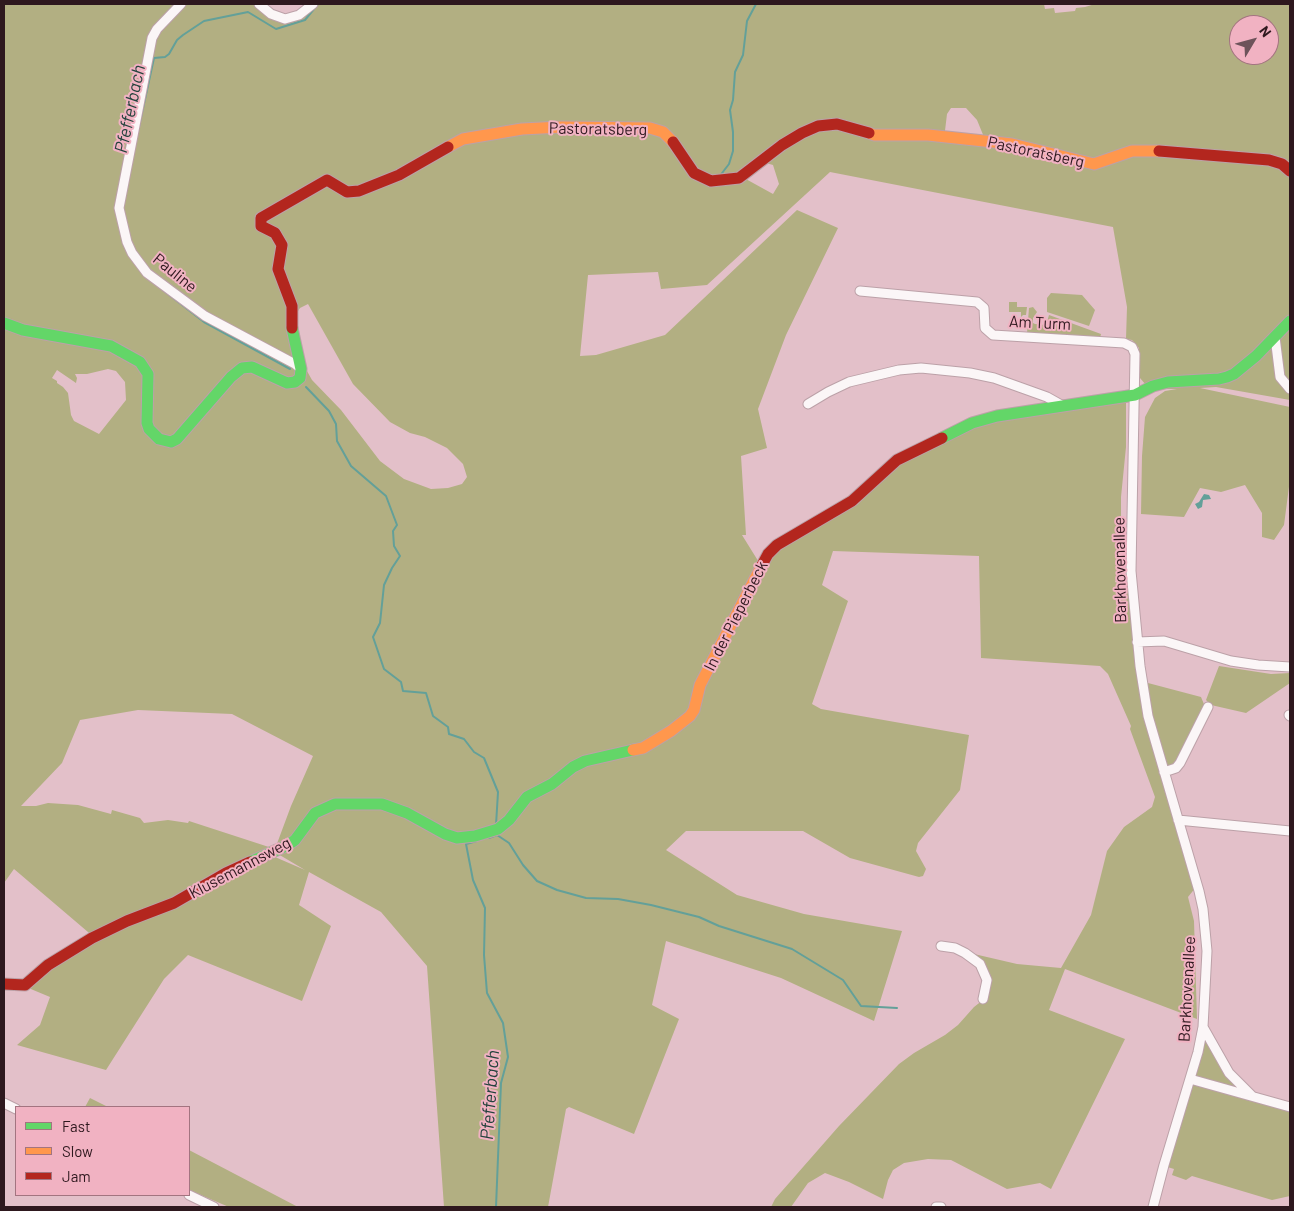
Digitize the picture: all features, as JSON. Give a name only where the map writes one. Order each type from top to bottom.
[{"type":"street","name":"Pauline","points":[[181,4],[157,28],[152,38],[119,208],[127,242],[132,253],[147,273],[205,316],[301,369]]},
{"type":"street","points":[[259,4],[272,14],[285,18],[299,15],[313,4]]},
{"type":"street","name":"Pastoratsberg","points":[[301,369],[292,332],[292,306],[278,269],[282,245],[275,233],[261,226],[261,218],[327,180],[347,192],[360,191],[399,175],[453,143],[470,137],[522,129],[561,127],[650,128],[663,132],[673,142],[694,173],[711,181],[739,178],[782,145],[802,133],[818,126],[837,124],[874,135],[928,135],[1012,144],[1094,164],[1132,151],[1165,150],[1269,160],[1282,164],[1290,171]]},
{"type":"street","name":"Am Turm","points":[[860,291],[979,303],[984,308],[985,328],[990,333],[999,336],[1127,344],[1132,347],[1135,354],[1135,395]]},
{"type":"street","name":"In der Pieperbeck","points":[[573,767],[585,762],[644,748],[690,716],[694,710],[700,686],[768,554],[777,545],[852,501],[897,460],[972,423],[997,416],[1135,395],[1153,386],[1168,382],[1227,377],[1241,368],[1275,338],[1290,321]]},
{"type":"street","points":[[4,323],[23,330],[111,346],[140,362],[148,374],[147,418],[149,429],[155,437],[168,442],[177,439],[226,382],[239,370],[245,367],[252,367],[286,383],[299,380],[301,369]]},
{"type":"street","points":[[1275,338],[1280,377],[1290,389]]},
{"type":"street","points":[[808,404],[849,382],[899,370],[921,368],[970,373],[994,378],[1047,397],[1062,406]]},
{"type":"street","name":"Barkhovenallee","points":[[1135,395],[1131,571],[1141,677],[1148,716],[1203,909],[1207,951],[1203,1027],[1198,1052],[1153,1207]]},
{"type":"street","points":[[1137,642],[1164,641],[1231,661],[1258,666],[1290,667]]},
{"type":"street","points":[[1164,772],[1176,768],[1180,763],[1208,707]]},
{"type":"street","name":"Klusemannsweg","points":[[4,984],[25,984],[48,965],[92,938],[127,921],[174,903],[226,873],[288,846],[295,840],[315,813],[335,804],[382,804],[407,813],[445,834],[457,838],[475,836],[498,829],[504,825],[527,797],[552,784],[573,767]]},
{"type":"street","points":[[1178,820],[1290,830]]},
{"type":"street","points":[[941,946],[965,952],[980,964],[987,980],[983,999]]},
{"type":"street","points":[[1203,1027],[1228,1073],[1254,1097]]},
{"type":"street","points":[[1190,1079],[1290,1108]]},
{"type":"street","points":[[4,1103],[15,1109]]},
{"type":"street","points":[[190,1195],[214,1207]]},
{"type":"street","points":[[936,1207],[941,1207]]},
{"type":"shaded area","points":[[4,4],[255,4],[277,21],[317,4],[1044,4],[1045,9],[1054,8],[1055,13],[1075,11],[1076,8],[1095,4],[1290,4],[1290,400],[1216,387],[1200,388],[1290,407],[1290,479],[1284,525],[1274,540],[1262,537],[1262,513],[1245,485],[1221,492],[1200,488],[1184,517],[1141,514],[1145,417],[1155,398],[1165,391],[1177,389],[1159,389],[1152,392],[1140,378],[1139,348],[1132,340],[1126,339],[1127,307],[1113,227],[830,172],[707,285],[661,289],[658,272],[588,275],[580,356],[596,355],[665,335],[797,210],[838,228],[786,335],[758,409],[767,448],[741,456],[746,535],[742,535],[760,564],[808,531],[858,504],[891,468],[974,428],[1001,420],[1122,399],[1126,403],[1126,447],[1121,497],[1121,568],[1115,582],[1130,588],[1142,682],[1201,697],[1206,709],[1183,758],[1165,770],[1196,887],[1188,897],[1194,921],[1197,1019],[1065,969],[1049,1010],[1125,1039],[1051,1189],[1040,1183],[1007,1189],[951,1160],[928,1159],[904,1163],[893,1170],[883,1199],[849,1182],[825,1173],[808,1183],[791,1207],[771,1207],[775,1199],[839,1126],[899,1064],[945,1035],[983,1000],[987,985],[981,965],[974,954],[1017,964],[1061,968],[1091,915],[1107,851],[1124,827],[1152,807],[1155,797],[1130,729],[1131,726],[1108,674],[1100,666],[981,658],[979,556],[833,551],[822,585],[848,601],[812,704],[821,709],[969,735],[960,790],[918,843],[916,851],[926,869],[923,876],[919,877],[850,858],[803,831],[686,831],[666,850],[737,895],[804,914],[902,931],[874,1021],[781,978],[666,941],[652,1005],[679,1019],[634,1134],[569,1107],[566,1109],[548,1207],[444,1207],[427,966],[381,912],[309,872],[299,905],[331,926],[302,1001],[188,955],[164,979],[106,1070],[17,1045],[40,1025],[50,997],[26,987],[95,938],[14,869],[4,883]],"holes":[[[951,108],[966,108],[977,120],[986,142],[944,139],[947,114]],[[759,161],[773,165],[779,184],[773,194],[744,178]],[[308,304],[353,384],[390,422],[410,433],[425,437],[447,448],[463,464],[467,477],[462,484],[448,488],[431,489],[404,479],[380,461],[341,410],[312,380],[307,371],[297,345],[295,316],[300,308]],[[108,369],[116,371],[125,382],[126,400],[99,434],[74,421],[71,415],[68,393],[52,378],[57,370],[76,383],[77,378],[75,374],[87,374]],[[138,710],[232,714],[313,756],[275,849],[189,821],[188,823],[168,820],[144,823],[140,818],[112,810],[111,814],[78,805],[48,803],[36,806],[21,806],[62,763],[80,720]],[[275,850],[278,854],[305,870],[275,857]]]},
{"type":"shaded area","points":[[1051,293],[1082,295],[1095,310],[1089,326],[1047,312],[1047,298]]},
{"type":"shaded area","points":[[1009,302],[1017,302],[1017,307],[1027,307],[1026,315],[1021,317],[1021,312],[1009,312]]},
{"type":"shaded area","points":[[1033,307],[1037,312],[1033,318],[1033,323],[1035,324],[1046,325],[1049,315],[1101,334],[1100,338],[1027,333],[1029,308]]},
{"type":"shaded area","points":[[1204,494],[1209,495],[1211,499],[1203,500],[1202,507],[1198,509],[1195,504],[1199,502]]},
{"type":"shaded area","points":[[1219,666],[1271,674],[1290,673],[1290,683],[1246,713],[1211,705],[1206,700]]},
{"type":"shaded area","points":[[1203,1037],[1235,1087],[1253,1100],[1290,1111],[1290,1196],[1272,1200],[1192,1176],[1186,1180],[1172,1175],[1174,1169],[1164,1166]]},
{"type":"shaded area","points":[[90,1098],[106,1106],[86,1106]]},
{"type":"shaded area","points":[[190,1151],[298,1207],[229,1207],[190,1190]]},
{"type":"waterway","name":"Pfefferbach","points":[[138,131],[154,58],[165,57],[169,54],[177,40],[183,35],[204,21],[248,12],[276,29],[305,20],[318,4]]},
{"type":"waterway","points":[[719,177],[729,164],[733,151],[730,110],[733,100],[735,72],[743,55],[747,21],[756,4]]},
{"type":"waterway","name":"Pfefferbach","points":[[159,287],[204,322],[290,369]]},
{"type":"waterway","name":"Pfefferbach","points":[[306,387],[329,411],[336,424],[337,441],[351,466],[386,496],[397,525],[393,531],[394,546],[400,556],[384,585],[380,623],[373,637],[384,669],[401,682],[403,691],[426,693],[433,716],[448,727],[449,734],[464,739],[474,752],[484,758],[498,792],[496,825]]},
{"type":"waterway","points":[[489,838],[497,835],[509,843],[523,865],[537,881],[557,890],[586,898],[618,899],[651,905],[699,917],[719,926],[792,949],[843,980],[861,1006],[897,1008]]},
{"type":"waterway","name":"Pfefferbach","points":[[477,841],[466,844],[473,880],[485,908],[484,955],[487,993],[503,1023],[508,1057],[501,1083],[496,1207]]},
{"type":"traffic: fast","points":[[942,438],[972,423],[997,416],[1135,395],[1153,386],[1168,382],[1227,377],[1234,374],[1256,356],[1290,321]]},
{"type":"traffic: fast","points":[[4,323],[23,330],[111,346],[140,362],[148,374],[147,423],[149,429],[159,439],[171,442],[177,439],[231,377],[242,368],[252,367],[287,383],[295,382],[300,378],[301,369],[292,328]]},
{"type":"traffic: fast","points":[[250,862],[288,845],[295,840],[315,813],[335,804],[382,804],[407,813],[445,834],[457,838],[475,836],[498,829],[509,820],[527,797],[552,784],[573,767],[585,761],[633,750]]},
{"type":"traffic: slow","points":[[448,147],[463,139],[522,129],[561,127],[650,128],[663,132],[673,142]]},
{"type":"traffic: slow","points":[[869,133],[874,135],[928,135],[1012,144],[1094,164],[1132,151],[1159,151]]},
{"type":"traffic: slow","points":[[633,750],[643,748],[671,731],[690,716],[694,710],[700,685],[761,567]]},
{"type":"traffic: jam","points":[[673,142],[694,173],[711,181],[739,178],[782,145],[818,126],[837,124],[869,133]]},
{"type":"traffic: jam","points":[[292,328],[292,306],[278,269],[282,245],[275,233],[261,226],[261,218],[327,180],[347,192],[359,191],[399,175],[448,147]]},
{"type":"traffic: jam","points":[[1159,151],[1269,160],[1282,164],[1290,171]]},
{"type":"traffic: jam","points":[[761,567],[768,554],[777,545],[852,501],[897,460],[942,438]]},
{"type":"traffic: jam","points":[[4,984],[25,985],[48,965],[92,938],[127,921],[174,903],[226,873],[250,862]]}]
